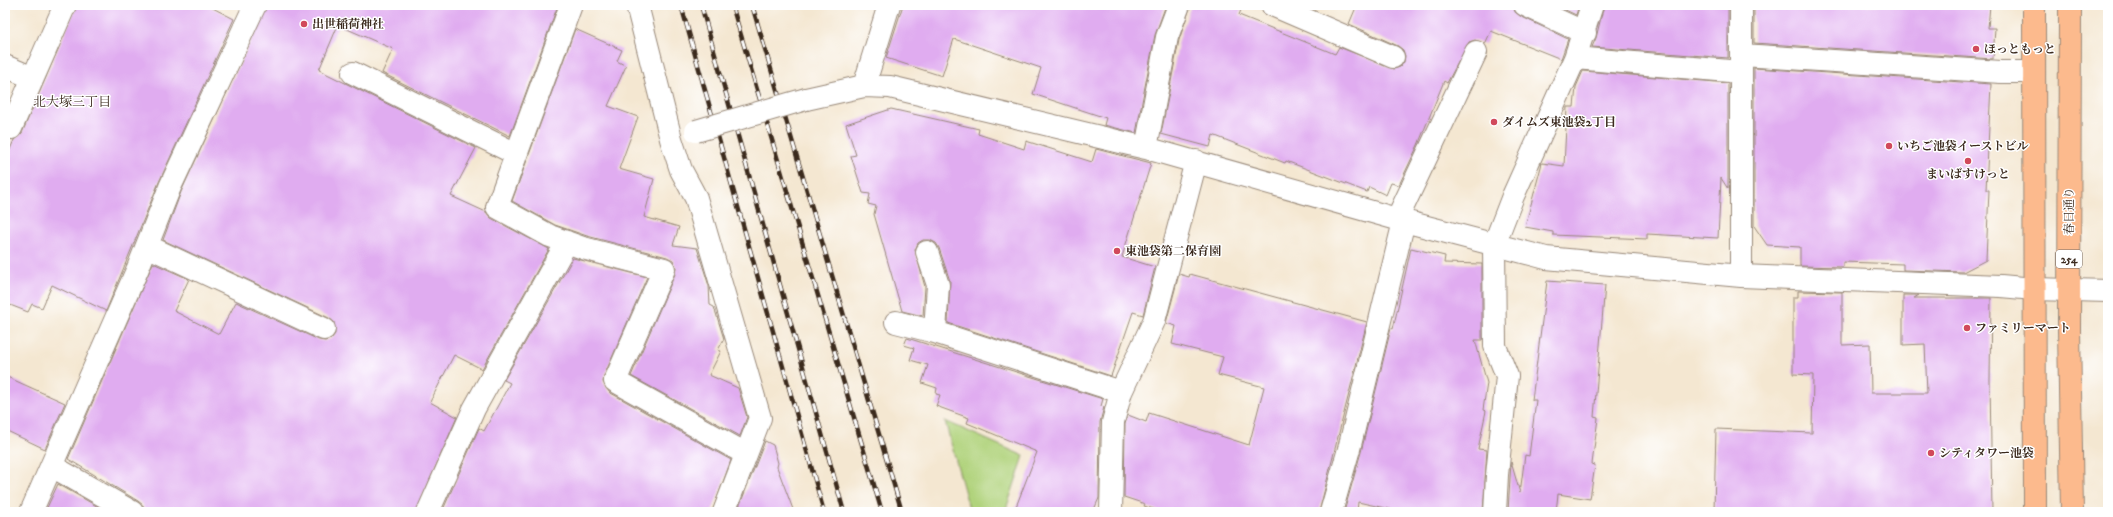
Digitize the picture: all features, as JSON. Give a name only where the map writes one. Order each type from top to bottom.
[{"type":"highway","points":[[2034,5],[2035,512]]},
{"type":"highway","name":"春日通り","points":[[2070,5],[2069,291],[2072,512]]},
{"type":"street","points":[[5,125],[11,128],[65,5]]},
{"type":"street","points":[[571,5],[497,207],[550,236],[664,269],[615,381],[746,454]]},
{"type":"street","points":[[637,5],[671,139],[681,170],[696,198],[760,418],[724,512]]},
{"type":"street","points":[[856,87],[889,5]]},
{"type":"street","points":[[1146,148],[1167,37],[1179,5]]},
{"type":"street","points":[[1272,5],[1393,57]]},
{"type":"street","points":[[1525,5],[1585,32]]},
{"type":"street","points":[[1495,512],[1497,475],[1507,376],[1495,346],[1494,245],[1513,196],[1575,58],[1585,32],[1592,5]]},
{"type":"street","points":[[1741,5],[1741,276]]},
{"type":"street","points":[[31,512],[249,7]]},
{"type":"street","points":[[1331,512],[1349,449],[1401,220],[1476,52]]},
{"type":"street","points":[[1575,58],[2034,72]]},
{"type":"street","points":[[5,66],[33,78]]},
{"type":"street","points":[[354,72],[516,154]]},
{"type":"street","points":[[671,139],[806,99],[856,87],[890,87],[1196,161],[1401,220],[1546,258],[1741,276],[2001,286],[2069,291],[2108,291]]},
{"type":"street","points":[[1111,512],[1113,422],[1121,392],[1154,321],[1196,161]]},
{"type":"street","points":[[428,512],[474,409],[568,242]]},
{"type":"street","points":[[147,246],[324,329]]},
{"type":"street","points":[[927,252],[938,285],[935,332]]},
{"type":"street","points":[[896,322],[935,332],[1121,392]]},
{"type":"street","points":[[52,466],[132,512]]},
{"type":"green space","points":[[945,421],[1024,456],[1005,512],[970,512]]},
{"type":"building","points":[[77,5],[207,5],[234,19],[159,182],[106,311],[52,285],[42,308],[32,304],[28,312],[5,303],[5,161],[14,140],[22,133]]},
{"type":"building","points":[[267,5],[558,5],[510,136],[382,73],[393,49],[338,25],[319,70],[476,148],[451,196],[486,212],[491,218],[549,249],[482,369],[454,355],[430,402],[457,417],[416,512],[144,512],[143,505],[138,501],[68,459],[153,263],[189,279],[174,311],[219,334],[236,302],[319,340],[325,341],[331,339],[335,334],[334,322],[329,318],[163,240],[181,192]]},
{"type":"building","points":[[903,5],[1166,5],[1155,35],[1136,133],[1104,125],[1106,118],[1033,94],[1041,68],[954,39],[942,76],[886,58]]},
{"type":"building","points":[[1191,5],[1243,5],[1239,15],[1335,54],[1339,47],[1394,69],[1400,67],[1404,62],[1405,56],[1403,50],[1398,46],[1349,24],[1357,5],[1513,5],[1515,12],[1520,16],[1568,39],[1561,59],[1491,31],[1485,44],[1475,40],[1469,42],[1447,83],[1444,81],[1418,145],[1399,185],[1391,183],[1386,195],[1369,187],[1367,192],[1286,161],[1285,163],[1213,135],[1210,147],[1161,134],[1179,40]]},
{"type":"building","points":[[1555,5],[1579,5],[1576,15]]},
{"type":"building","points":[[1604,5],[1728,5],[1728,58],[1592,47],[1596,38]]},
{"type":"building","points":[[1754,5],[1990,5],[1988,28],[1995,28],[1993,59],[1754,43]]},
{"type":"building","points":[[575,29],[622,50],[617,61],[626,66],[608,106],[638,117],[619,169],[654,179],[644,217],[679,227],[673,245],[697,248],[709,286],[710,305],[714,307],[724,339],[718,350],[721,351],[709,375],[738,388],[747,417],[740,436],[631,376],[675,274],[676,267],[673,260],[667,257],[587,236],[555,225],[512,201]]},
{"type":"building","points":[[1754,68],[1991,84],[1986,190],[1989,190],[1986,260],[1963,272],[1903,270],[1903,264],[1843,262],[1843,267],[1800,266],[1800,247],[1767,245],[1754,226]]},
{"type":"building","points":[[1583,71],[1728,83],[1728,189],[1721,178],[1718,238],[1647,234],[1647,239],[1553,235],[1553,232],[1525,227],[1542,163],[1564,166],[1567,107],[1574,107],[1576,87]]},
{"type":"building","points":[[891,109],[979,129],[978,134],[1024,149],[1026,141],[1092,162],[1096,149],[1151,163],[1122,257],[1155,267],[1143,315],[1133,312],[1111,376],[948,323],[950,281],[939,248],[936,243],[930,240],[923,240],[918,243],[915,250],[925,287],[923,316],[902,311],[874,214],[876,206],[868,204],[870,194],[863,193],[851,156],[856,155],[846,124]]},
{"type":"building","points":[[1411,248],[1445,256],[1444,263],[1482,264],[1482,340],[1475,340],[1487,383],[1483,410],[1486,411],[1478,449],[1487,450],[1483,512],[1403,512],[1358,502],[1357,512],[1344,512],[1361,452],[1391,328],[1393,329]]},
{"type":"building","points":[[573,258],[647,277],[604,376],[603,382],[609,392],[731,460],[712,512],[442,512],[479,428],[484,431],[510,383],[504,380]]},
{"type":"building","points":[[1179,274],[1189,277],[1190,274],[1367,322],[1319,512],[1163,512],[1144,506],[1145,504],[1124,497],[1125,424],[1128,415],[1146,422],[1149,413],[1249,445],[1264,387],[1218,375],[1223,357],[1172,344],[1176,326],[1166,323]]},
{"type":"building","points":[[1547,281],[1605,285],[1594,417],[1598,418],[1592,464],[1595,465],[1590,499],[1558,494],[1556,512],[1508,512],[1511,462],[1520,493],[1525,455],[1529,456],[1536,400],[1532,400]]},
{"type":"building","points":[[1798,291],[1842,292],[1842,345],[1870,344],[1871,393],[1927,393],[1925,344],[1903,345],[1903,295],[1919,295],[1914,298],[1991,298],[1990,380],[1992,512],[1777,512],[1714,510],[1716,429],[1812,433],[1813,375],[1793,374],[1793,297],[1798,297]]},
{"type":"building","points":[[907,338],[1103,399],[1101,406],[1104,407],[1100,422],[1099,498],[1093,512],[1014,512],[1037,452],[967,423],[969,418],[936,406],[940,395],[936,394],[937,388],[922,383],[928,365],[910,360],[914,348],[904,345]]},
{"type":"building","points":[[5,376],[65,403],[45,449],[5,430]]},
{"type":"building","points":[[765,441],[773,445],[778,463],[777,467],[794,512],[737,512]]},
{"type":"building","points":[[58,484],[107,512],[45,512]]},
{"type":"railway","points":[[681,5],[824,512]]},
{"type":"railway","points":[[701,5],[844,512]]},
{"type":"railway","points":[[732,5],[882,512]]},
{"type":"railway","points":[[752,5],[902,512]]},
{"type":"place","name":"出世稲荷神社","points":[[304,24]]},
{"type":"place","name":"ほっともっと","points":[[1976,49]]},
{"type":"place","name":"ダイムズ東池袋2丁目","points":[[1494,122]]},
{"type":"place","name":"いちご池袋イーストビル","points":[[1889,146]]},
{"type":"place","name":"まいばすけっと","points":[[1968,161]]},
{"type":"place","name":"東池袋第二保育園","points":[[1117,251]]},
{"type":"place","name":"ファミリーマート","points":[[1967,328]]},
{"type":"place","name":"シティタワー池袋","points":[[1931,453]]},
{"type":"district","name":"北大塚三丁目","points":[[72,101]]}]
